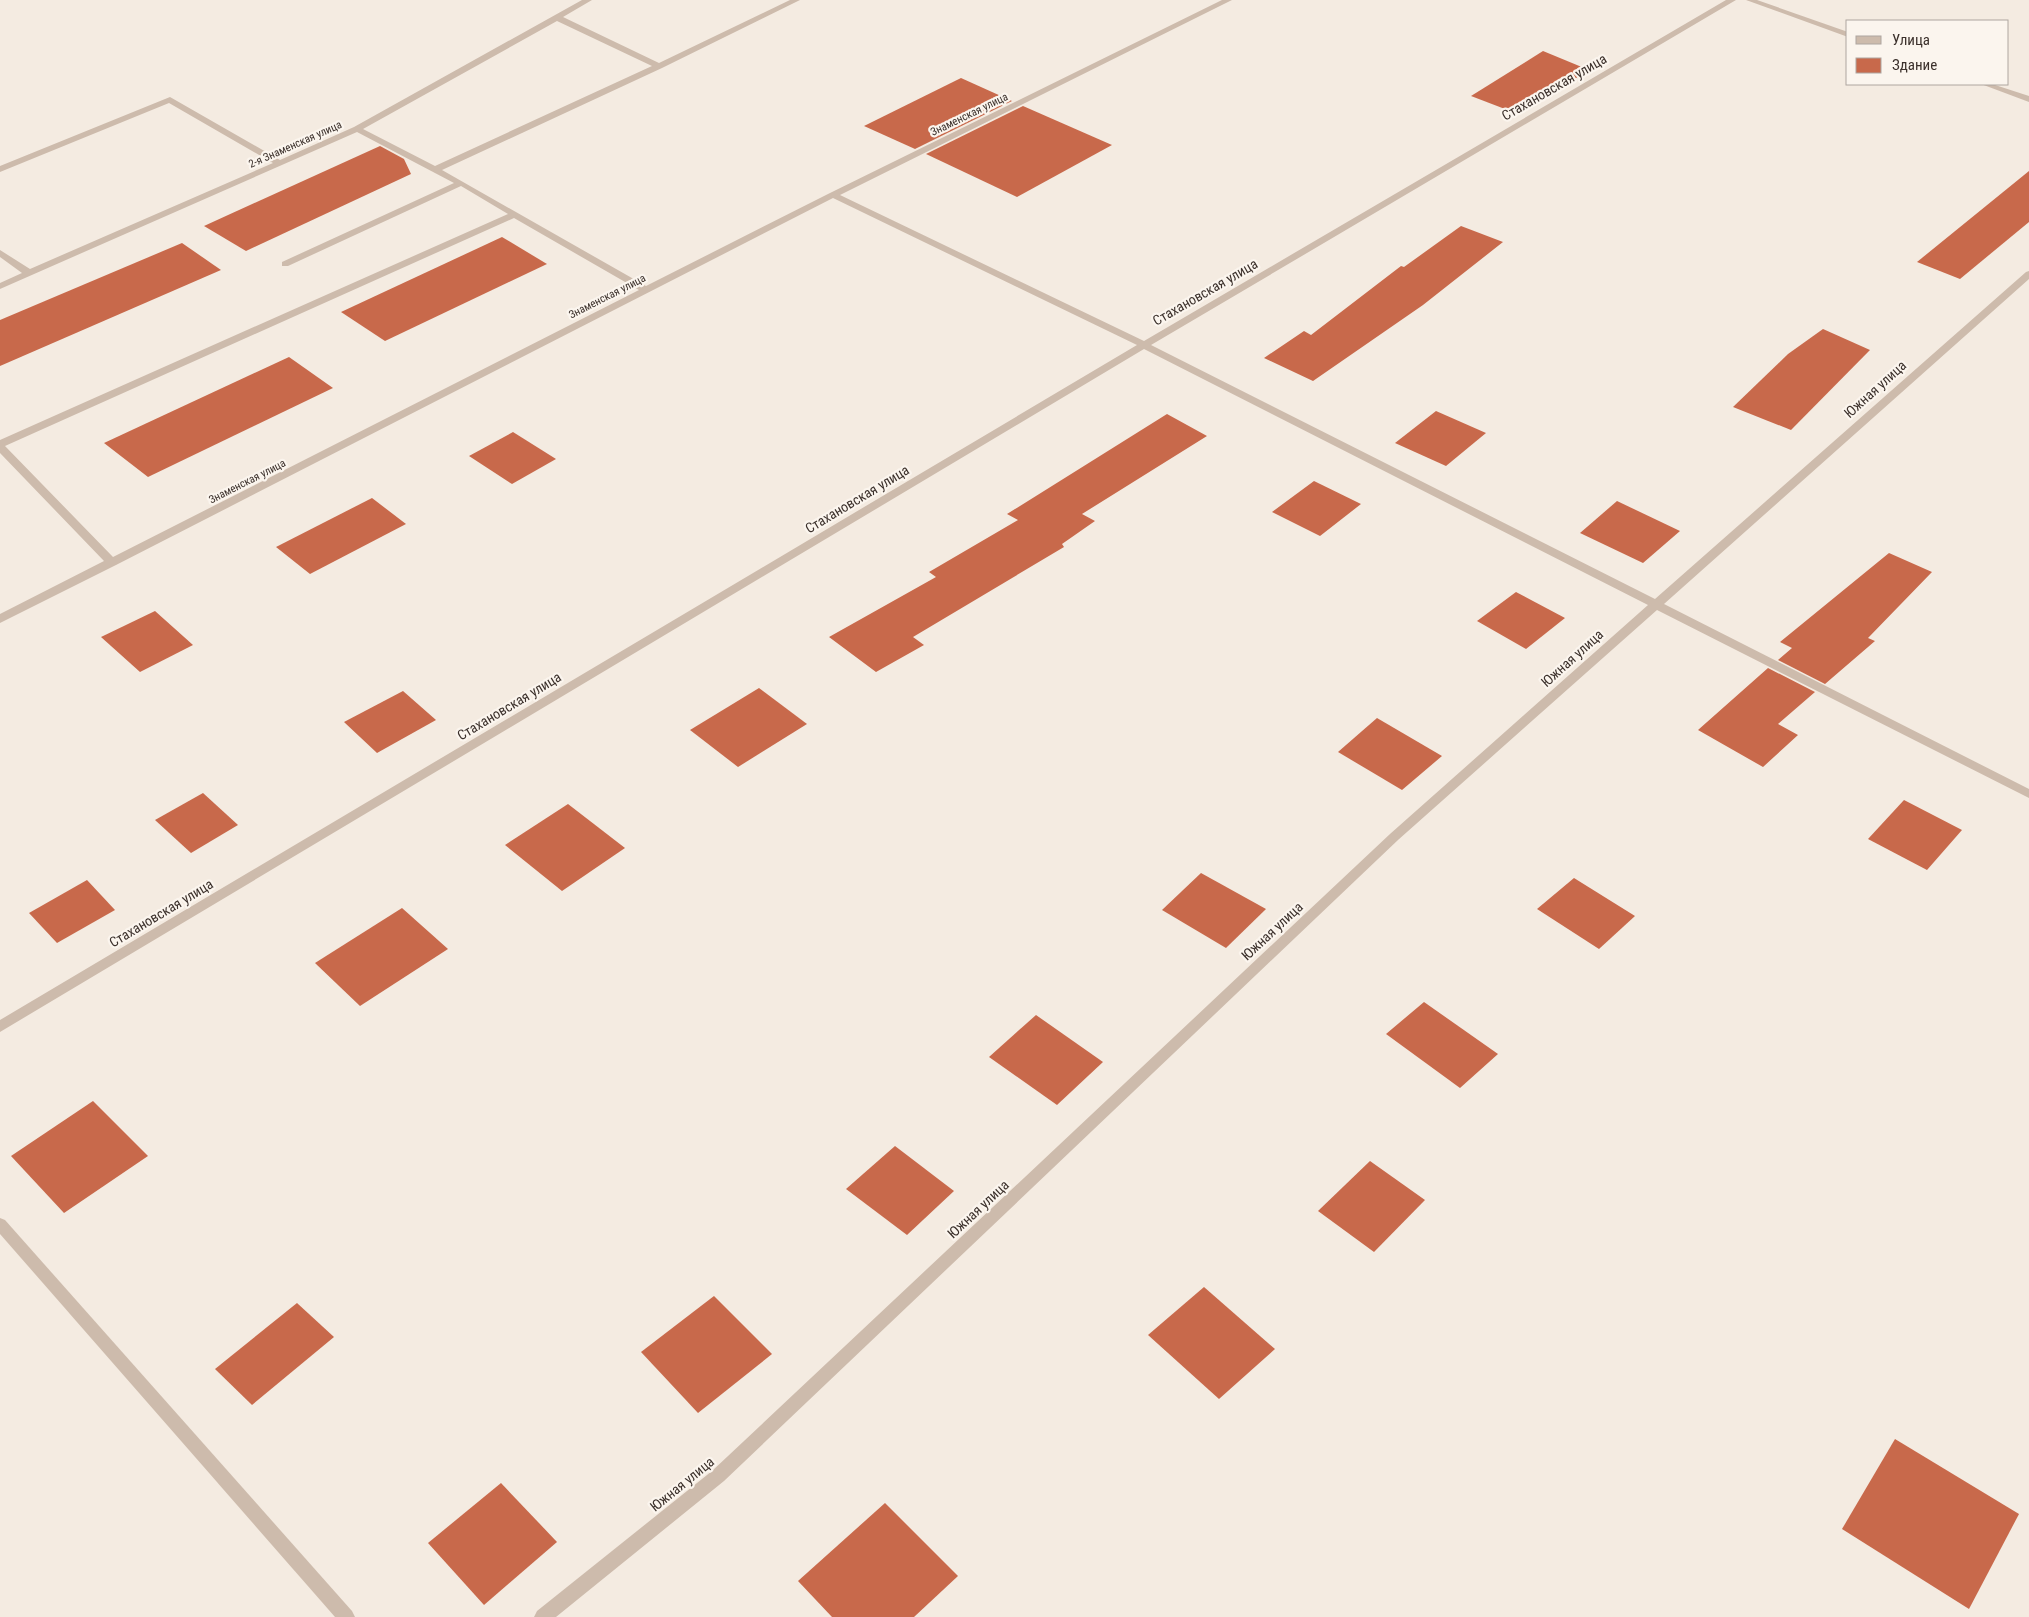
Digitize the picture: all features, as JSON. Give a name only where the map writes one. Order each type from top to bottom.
[{"type":"street","name":"2-я Знаменская улица","points":[[0,286],[357,129],[588,0]]},
{"type":"street","points":[[436,169],[659,66],[796,0]]},
{"type":"street","name":"Знаменская улица","points":[[0,619],[112,564],[833,195],[1228,0]]},
{"type":"street","name":"Стахановская улица","points":[[0,1027],[1144,345],[1732,0]]},
{"type":"street","points":[[1750,0],[1846,34]]},
{"type":"street","points":[[558,18],[659,66]]},
{"type":"street","points":[[1988,85],[2029,99]]},
{"type":"street","points":[[0,169],[170,100],[280,163]]},
{"type":"street","points":[[357,129],[436,169],[646,290]]},
{"type":"street","points":[[285,264],[461,183]]},
{"type":"street","points":[[833,195],[1144,345],[1655,606],[2029,794]]},
{"type":"street","points":[[112,564],[0,446],[515,214]]},
{"type":"street","points":[[0,253],[29,273]]},
{"type":"street","name":"Южная улица","points":[[543,1617],[718,1476],[1394,838],[2029,274]]},
{"type":"street","points":[[0,1224],[346,1617]]},
{"type":"building","points":[[1543,51],[1589,70],[1518,114],[1471,96]]},
{"type":"building","points":[[961,78],[1012,101],[915,149],[864,126]]},
{"type":"building","points":[[1023,106],[1112,145],[1017,197],[926,154]]},
{"type":"building","points":[[380,146],[404,159],[411,174],[246,251],[204,226]]},
{"type":"building","points":[[2029,171],[2029,222],[1960,279],[1917,262]]},
{"type":"building","points":[[1461,226],[1503,242],[1423,305],[1313,381],[1264,358],[1304,331],[1311,335],[1401,266],[1404,267]]},
{"type":"building","points":[[502,237],[547,264],[385,341],[341,312]]},
{"type":"building","points":[[182,243],[221,270],[0,366],[0,320]]},
{"type":"building","points":[[1823,329],[1870,350],[1791,430],[1733,407],[1788,354]]},
{"type":"building","points":[[289,357],[333,388],[148,477],[104,443]]},
{"type":"building","points":[[1436,411],[1486,433],[1446,466],[1395,443]]},
{"type":"building","points":[[1167,414],[1207,436],[1082,514],[1095,521],[1062,544],[1064,547],[913,637],[924,645],[876,672],[829,637],[936,577],[929,572],[1018,520],[1007,514]]},
{"type":"building","points":[[513,432],[556,459],[512,484],[469,456]]},
{"type":"building","points":[[1314,481],[1361,504],[1320,536],[1272,512]]},
{"type":"building","points":[[372,498],[406,524],[310,574],[276,547]]},
{"type":"building","points":[[1617,501],[1680,531],[1643,563],[1580,533]]},
{"type":"building","points":[[1889,553],[1932,572],[1868,638],[1875,641],[1825,684],[1778,660],[1792,648],[1780,642]]},
{"type":"building","points":[[1516,592],[1565,618],[1526,649],[1477,621]]},
{"type":"building","points":[[155,611],[193,645],[140,672],[101,637]]},
{"type":"building","points":[[1768,668],[1815,692],[1778,724],[1798,735],[1763,767],[1698,730]]},
{"type":"building","points":[[759,688],[807,724],[738,767],[690,730]]},
{"type":"building","points":[[403,691],[436,720],[377,753],[344,722]]},
{"type":"building","points":[[1377,718],[1442,756],[1402,790],[1338,752]]},
{"type":"building","points":[[203,793],[238,825],[191,853],[155,820]]},
{"type":"building","points":[[1904,800],[1962,830],[1927,870],[1868,839]]},
{"type":"building","points":[[568,804],[625,848],[562,891],[505,845]]},
{"type":"building","points":[[1201,873],[1266,909],[1226,948],[1162,910]]},
{"type":"building","points":[[1574,878],[1635,916],[1599,949],[1537,909]]},
{"type":"building","points":[[87,880],[115,910],[57,943],[29,913]]},
{"type":"building","points":[[402,908],[448,949],[360,1006],[315,963]]},
{"type":"building","points":[[1424,1002],[1498,1054],[1460,1088],[1386,1034]]},
{"type":"building","points":[[1036,1015],[1103,1062],[1057,1105],[989,1057]]},
{"type":"building","points":[[93,1101],[148,1156],[64,1213],[11,1156]]},
{"type":"building","points":[[895,1146],[954,1191],[907,1235],[846,1189]]},
{"type":"building","points":[[1370,1161],[1425,1200],[1374,1252],[1318,1211]]},
{"type":"building","points":[[1204,1287],[1275,1349],[1219,1399],[1148,1335]]},
{"type":"building","points":[[714,1296],[772,1354],[698,1413],[641,1352]]},
{"type":"building","points":[[297,1303],[334,1337],[252,1405],[215,1369]]},
{"type":"building","points":[[1895,1439],[2019,1514],[1969,1609],[1842,1529]]},
{"type":"building","points":[[501,1483],[557,1542],[484,1605],[428,1543]]},
{"type":"building","points":[[885,1503],[958,1576],[914,1617],[832,1617],[798,1581]]}]
